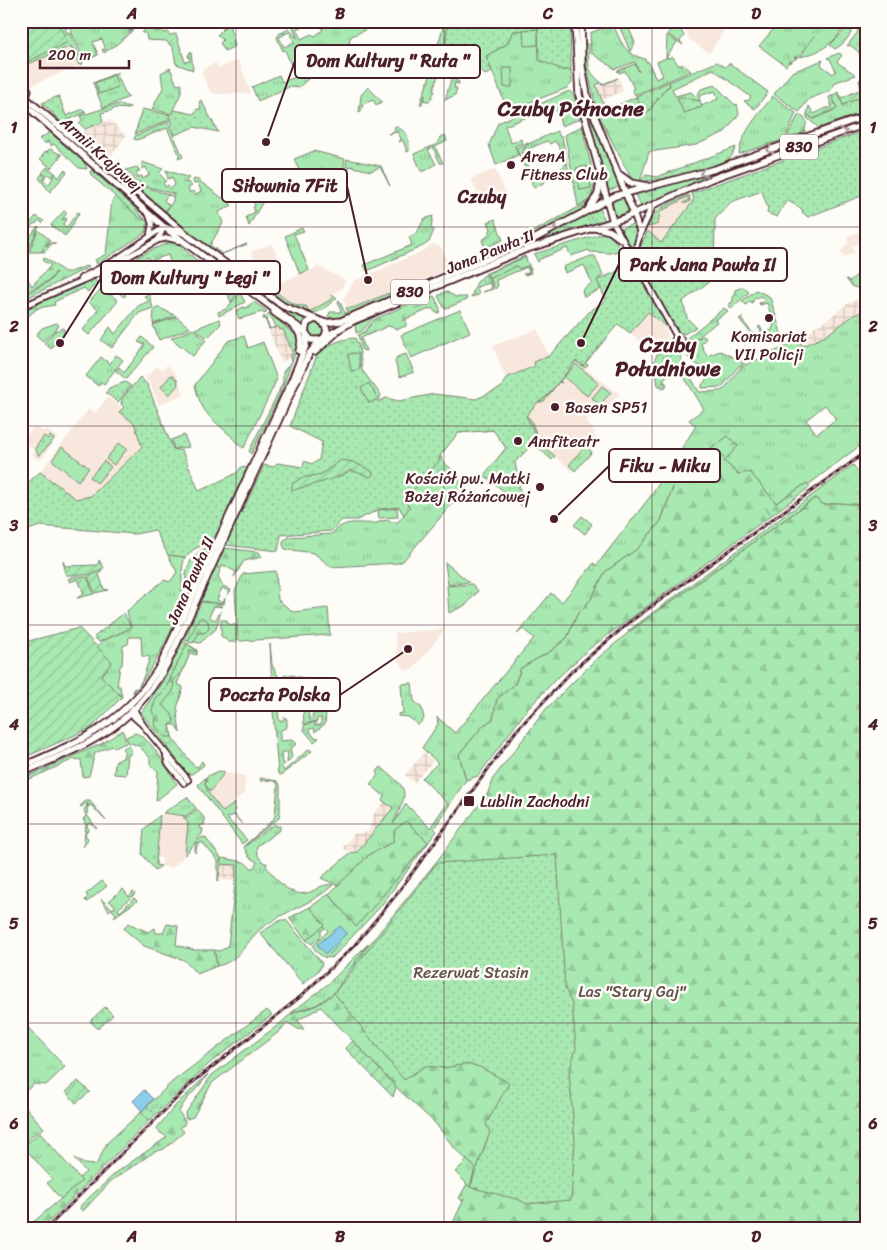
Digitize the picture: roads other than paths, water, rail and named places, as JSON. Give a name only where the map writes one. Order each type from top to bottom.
[{"type":"main road","points":[[575,21],[586,91],[596,123],[627,193],[634,214]]},
{"type":"main road","points":[[581,21],[578,33],[577,87],[613,222]]},
{"type":"main road","points":[[577,87],[586,91]]},
{"type":"main road","name":"Armii Krajowej","points":[[24,95],[74,143],[121,184],[187,235],[283,306],[315,319]]},
{"type":"main road","name":"830","points":[[606,200],[715,169],[866,116]]},
{"type":"main road","name":"830","points":[[613,222],[725,174],[866,124]]},
{"type":"main road","points":[[618,173],[631,183],[654,186]]},
{"type":"main road","points":[[582,214],[596,199],[600,178]]},
{"type":"main road","name":"Armii Krajowej","points":[[121,184],[164,227],[282,314],[306,334]]},
{"type":"main road","name":"Jana Pawła II","points":[[21,773],[91,742],[126,718],[154,686],[166,666],[211,560],[308,356],[323,338],[344,325],[532,240],[606,200]]},
{"type":"main road","points":[[640,233],[646,216],[654,206]]},
{"type":"main road","name":"Jana Pawła II","points":[[466,271],[529,248],[613,222]]},
{"type":"main road","points":[[593,228],[608,230],[621,239]]},
{"type":"main road","name":"Jana Pawła II","points":[[324,323],[341,321],[450,278]]},
{"type":"main road","points":[[245,288],[302,335],[292,380]]},
{"type":"main road","points":[[288,400],[320,346],[340,331],[387,307]]},
{"type":"main road","points":[[315,319],[324,323],[327,330],[323,338],[313,341],[306,334],[307,323],[315,319]]},
{"type":"main road","name":"Jana Pawła II","points":[[232,515],[292,380],[306,345],[306,334]]},
{"type":"main road","name":"Jana Pawła II","points":[[21,767],[92,735],[132,710]]},
{"type":"street","points":[[149,214],[152,224],[149,235]]},
{"type":"street","points":[[634,214],[640,233],[635,250],[636,264]]},
{"type":"street","points":[[158,240],[164,227],[164,217]]},
{"type":"street","points":[[613,222],[676,337]]},
{"type":"street","points":[[72,284],[115,260],[149,235],[164,227]]},
{"type":"street","name":"Armii Krajowej","points":[[164,227],[187,235]]},
{"type":"street","points":[[21,307],[95,274],[158,240],[172,238],[184,242]]},
{"type":"street","points":[[132,710],[143,725]]},
{"type":"street","points":[[132,710],[166,754],[168,763],[186,782]]},
{"type":"water","points":[[340,926],[347,933],[326,954],[317,945]]},
{"type":"water","points":[[144,1090],[153,1099],[142,1111],[133,1101]]},
{"type":"waterway","points":[[766,508],[770,513]]},
{"type":"waterway","points":[[329,955],[340,944]]},
{"type":"waterway","points":[[146,1106],[153,1112]]},
{"type":"railway","points":[[46,1229],[192,1083],[300,997],[354,946],[396,895],[516,731],[573,670],[631,621],[866,452]]},
{"type":"place","name":"Dom Kultury \" Ruta \"","points":[[266,142]]},
{"type":"place","name":"ArenA Fitness Club","points":[[511,165]]},
{"type":"place","name":"Siłownia 7Fit","points":[[368,280]]},
{"type":"place","name":"Komisariat VII Policji","points":[[769,318]]},
{"type":"place","name":"Dom Kultury \" Łęgi \"","points":[[60,343]]},
{"type":"place","name":"Park Jana Pawła II","points":[[581,343]]},
{"type":"place","name":"Basen SP51","points":[[555,407]]},
{"type":"place","name":"Amfiteatr","points":[[518,441]]},
{"type":"place","name":"Kościół pw. Matki Bożej Różańcowej","points":[[540,487]]},
{"type":"place","name":"Fiku - Miku","points":[[554,519]]},
{"type":"place","name":"Poczta Polska","points":[[408,649]]},
{"type":"place","name":"Lublin Zachodni","points":[[469,801]]},
{"type":"district","name":"Czuby Północne","points":[[571,109]]},
{"type":"district","name":"Czuby","points":[[482,197]]},
{"type":"district","name":"Czuby Południowe","points":[[668,357]]},
{"type":"park label","name":"Rezerwat Stasin","points":[[471,972]]},
{"type":"park label","name":"Las \"Stary Gaj\"","points":[[632,991]]}]
